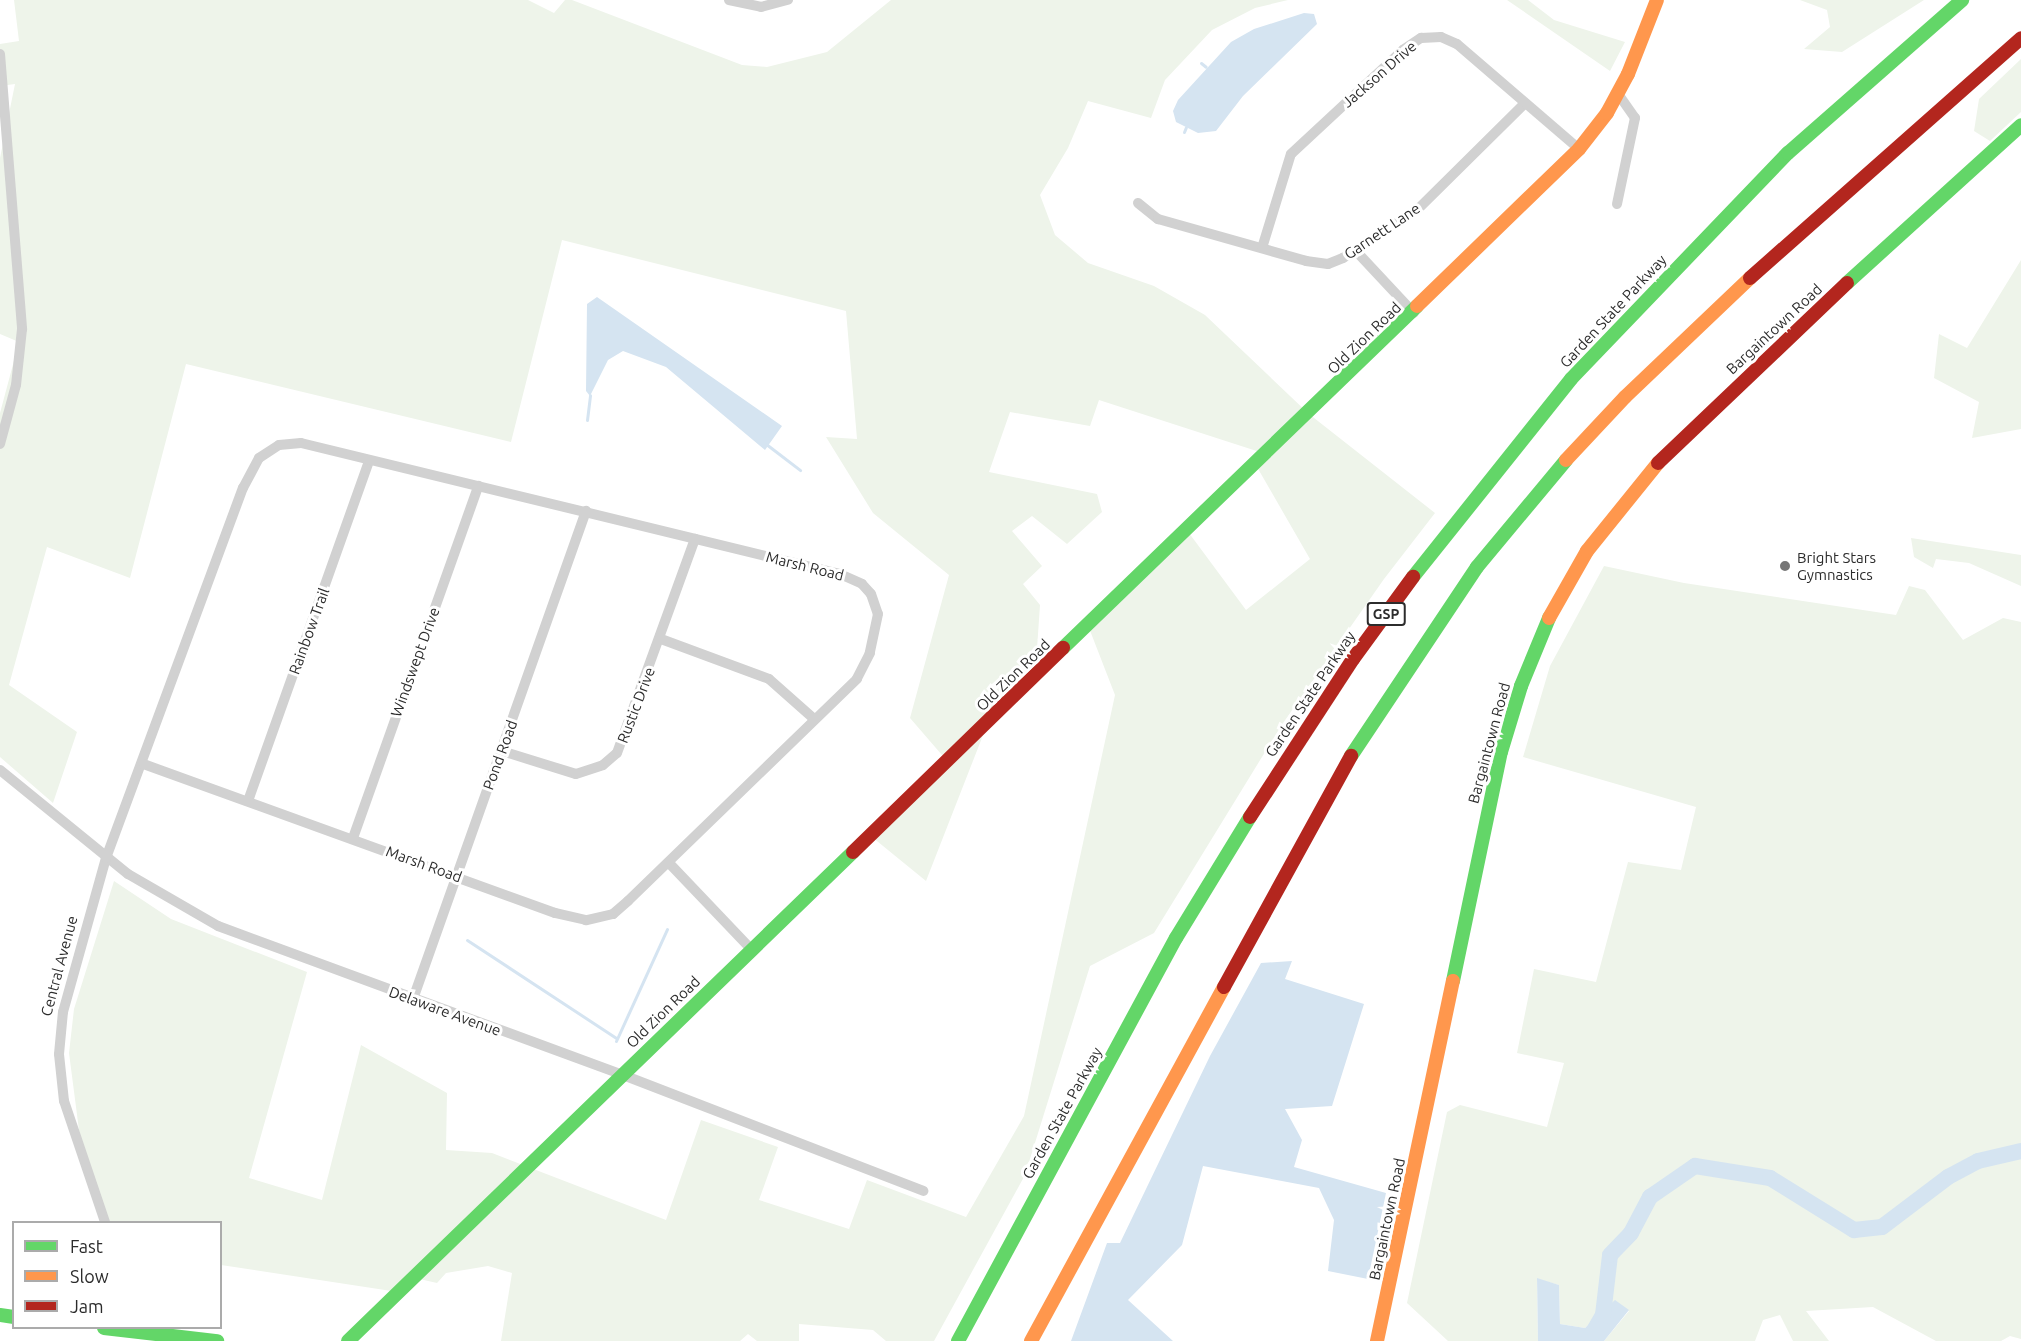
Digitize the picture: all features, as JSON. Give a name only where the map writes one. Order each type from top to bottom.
[{"type":"main road","name":"Old Zion Road","points":[[348,1341],[1414,313],[1580,149],[1618,94],[1638,54],[1657,0]]},
{"type":"main road","name":"Garden State Parkway","points":[[958,1341],[1176,938],[1237,837],[1353,659],[1450,526],[1571,379],[1788,153],[1962,0]]},
{"type":"main road","points":[[1031,1341],[1330,791],[1380,709],[1477,567],[1573,450],[1696,328],[2021,38]]},
{"type":"main road","name":"Bargaintown Road","points":[[1377,1341],[1501,752],[1528,666],[1563,592],[1612,516],[1660,460],[2021,124]]},
{"type":"main road","points":[[114,1329],[217,1341]]},
{"type":"street","points":[[729,0],[757,7],[788,0]]},
{"type":"street","name":"Jackson Drive","points":[[1262,248],[1292,154],[1414,41],[1435,37],[1453,41],[1580,149]]},
{"type":"street","points":[[0,54],[22,329],[20,362],[0,444]]},
{"type":"street","points":[[1617,204],[1635,118],[1618,94]]},
{"type":"street","name":"Garnett Lane","points":[[1138,203],[1158,219],[1322,264],[1343,258],[1417,210],[1525,103]]},
{"type":"street","points":[[1355,250],[1414,313]]},
{"type":"street","name":"Marsh Road","points":[[106,858],[144,764],[252,468],[269,451],[289,443],[478,486],[840,574],[862,584],[871,594],[878,614],[866,665],[857,679],[669,863],[613,914],[586,920],[555,913],[144,764]]},
{"type":"street","name":"Rainbow Trail","points":[[248,801],[369,461]]},
{"type":"street","name":"Windswept Drive","points":[[352,838],[478,486]]},
{"type":"street","name":"Pond Road","points":[[413,999],[586,512]]},
{"type":"street","name":"Rustic Drive","points":[[501,751],[576,774],[603,765],[617,753],[661,639],[695,539]]},
{"type":"street","points":[[661,639],[769,679],[814,719]]},
{"type":"street","name":"Delaware Avenue","points":[[0,770],[106,858],[154,893],[218,926],[623,1075],[923,1191]]},
{"type":"street","name":"Central Avenue","points":[[105,1221],[64,1101],[58,1054],[63,1012],[106,858]]},
{"type":"street","points":[[669,863],[752,950]]},
{"type":"shaded area","points":[[14,0],[528,0],[554,13],[565,0],[572,0],[742,65],[767,67],[827,52],[891,0],[1288,0],[1255,8],[1212,30],[1165,80],[1151,118],[1088,101],[1068,148],[1040,195],[1055,235],[1088,263],[1154,286],[1205,315],[1309,414],[1435,513],[1384,579],[1281,726],[1154,933],[1090,966],[1025,1175],[934,1341],[886,1341],[873,1330],[799,1324],[799,1341],[757,1341],[748,1334],[740,1341],[501,1341],[512,1273],[488,1266],[446,1273],[437,1283],[415,1278],[398,1292],[222,1265],[222,1221],[104,1221],[83,1161],[69,1053],[74,1009],[114,881],[171,919],[307,972],[249,1178],[322,1200],[361,1045],[447,1093],[446,1150],[492,1153],[666,1220],[701,1120],[778,1147],[759,1200],[849,1229],[867,1180],[966,1217],[1024,1116],[1115,695],[1089,628],[1189,533],[1246,610],[1310,559],[1257,467],[1269,455],[1099,400],[1090,426],[1010,412],[989,472],[1097,494],[1102,512],[1067,544],[1032,516],[1012,531],[1042,566],[1023,584],[1040,605],[1035,678],[987,725],[926,881],[872,837],[948,762],[910,718],[949,575],[873,513],[826,437],[857,439],[846,311],[562,240],[511,442],[186,364],[130,578],[47,547],[9,685],[77,732],[53,803],[0,757],[0,413],[19,342],[0,334],[0,158],[15,84],[0,86],[0,44],[19,41]]},
{"type":"shaded area","points":[[1507,0],[1528,0],[1554,20],[1625,42],[1610,71]]},
{"type":"shaded area","points":[[1800,0],[1924,0],[1842,52],[1804,49],[1830,27],[1827,10]]},
{"type":"shaded area","points":[[2021,59],[2021,112],[1990,141],[1974,131],[1979,99]]},
{"type":"shaded area","points":[[2021,260],[2021,429],[1972,438],[1979,402],[1934,378],[1939,334],[1967,348]]},
{"type":"shaded area","points":[[1911,538],[2021,555],[2021,586],[1969,563],[1936,559],[1933,568],[1914,557]]},
{"type":"shaded area","points":[[1604,566],[1684,583],[1896,615],[1909,586],[1925,590],[1963,640],[2003,618],[2021,622],[2021,1339],[2010,1336],[2001,1341],[1936,1341],[1873,1307],[1806,1311],[1829,1341],[1793,1341],[1780,1315],[1763,1320],[1755,1341],[1604,1341],[1629,1311],[1615,1301],[1585,1328],[1560,1324],[1559,1285],[1537,1279],[1538,1341],[1448,1341],[1407,1303],[1447,1112],[1460,1105],[1547,1127],[1564,1063],[1517,1053],[1534,969],[1596,982],[1628,862],[1681,870],[1696,807],[1523,757],[1550,666]]},
{"type":"water","points":[[1304,13],[1314,14],[1317,24],[1243,96],[1216,131],[1198,133],[1176,122],[1173,111],[1178,100],[1231,42],[1254,29]]},
{"type":"water","points":[[597,297],[782,426],[765,450],[666,367],[623,351],[608,360],[590,396],[586,391],[587,304]]},
{"type":"water","points":[[1292,961],[1285,979],[1364,1004],[1332,1106],[1285,1109],[1302,1140],[1294,1167],[1386,1193],[1368,1279],[1328,1271],[1334,1220],[1319,1188],[1203,1166],[1182,1245],[1128,1300],[1173,1341],[1071,1341],[1107,1243],[1120,1243],[1210,1056],[1261,963]]},
{"type":"water","points":[[1537,1278],[1559,1285],[1560,1324],[1585,1328],[1615,1300],[1629,1310],[1604,1341],[1538,1341]]},
{"type":"waterway","points":[[1201,63],[1206,67]]},
{"type":"waterway","points":[[1184,132],[1186,127]]},
{"type":"waterway","points":[[587,420],[590,395]]},
{"type":"waterway","points":[[766,444],[800,470]]},
{"type":"waterway","points":[[616,1041],[667,929]]},
{"type":"waterway","points":[[467,940],[616,1038]]},
{"type":"waterway","points":[[1588,1341],[1603,1315],[1610,1255],[1631,1233],[1650,1197],[1695,1166],[1770,1178],[1854,1230],[1882,1227],[1948,1177],[1978,1161],[2021,1151]]},
{"type":"traffic: fast","points":[[1413,577],[1571,379],[1788,153],[1962,0]]},
{"type":"traffic: fast","points":[[1847,283],[2021,125]]},
{"type":"traffic: fast","points":[[1063,648],[1417,306]]},
{"type":"traffic: fast","points":[[1351,756],[1477,567],[1566,460]]},
{"type":"traffic: fast","points":[[1453,981],[1501,752],[1521,686],[1549,618]]},
{"type":"traffic: fast","points":[[958,1341],[1176,938],[1250,817]]},
{"type":"traffic: fast","points":[[348,1341],[853,852]]},
{"type":"traffic: fast","points":[[0,1315],[12,1317]]},
{"type":"traffic: fast","points":[[113,1329],[217,1341]]},
{"type":"traffic: slow","points":[[1417,306],[1579,149],[1607,113],[1628,74],[1657,0]]},
{"type":"traffic: slow","points":[[1566,460],[1625,397],[1750,278]]},
{"type":"traffic: slow","points":[[1549,618],[1587,551],[1658,463]]},
{"type":"traffic: slow","points":[[1377,1341],[1453,981]]},
{"type":"traffic: slow","points":[[1031,1341],[1224,987]]},
{"type":"traffic: jam","points":[[1750,278],[2021,38]]},
{"type":"traffic: jam","points":[[1658,463],[1847,283]]},
{"type":"traffic: jam","points":[[1250,817],[1353,659],[1413,577]]},
{"type":"traffic: jam","points":[[853,852],[1063,648]]},
{"type":"traffic: jam","points":[[1224,987],[1351,756]]},
{"type":"place","name":"Bright Stars Gymnastics","points":[[1785,566]]}]
